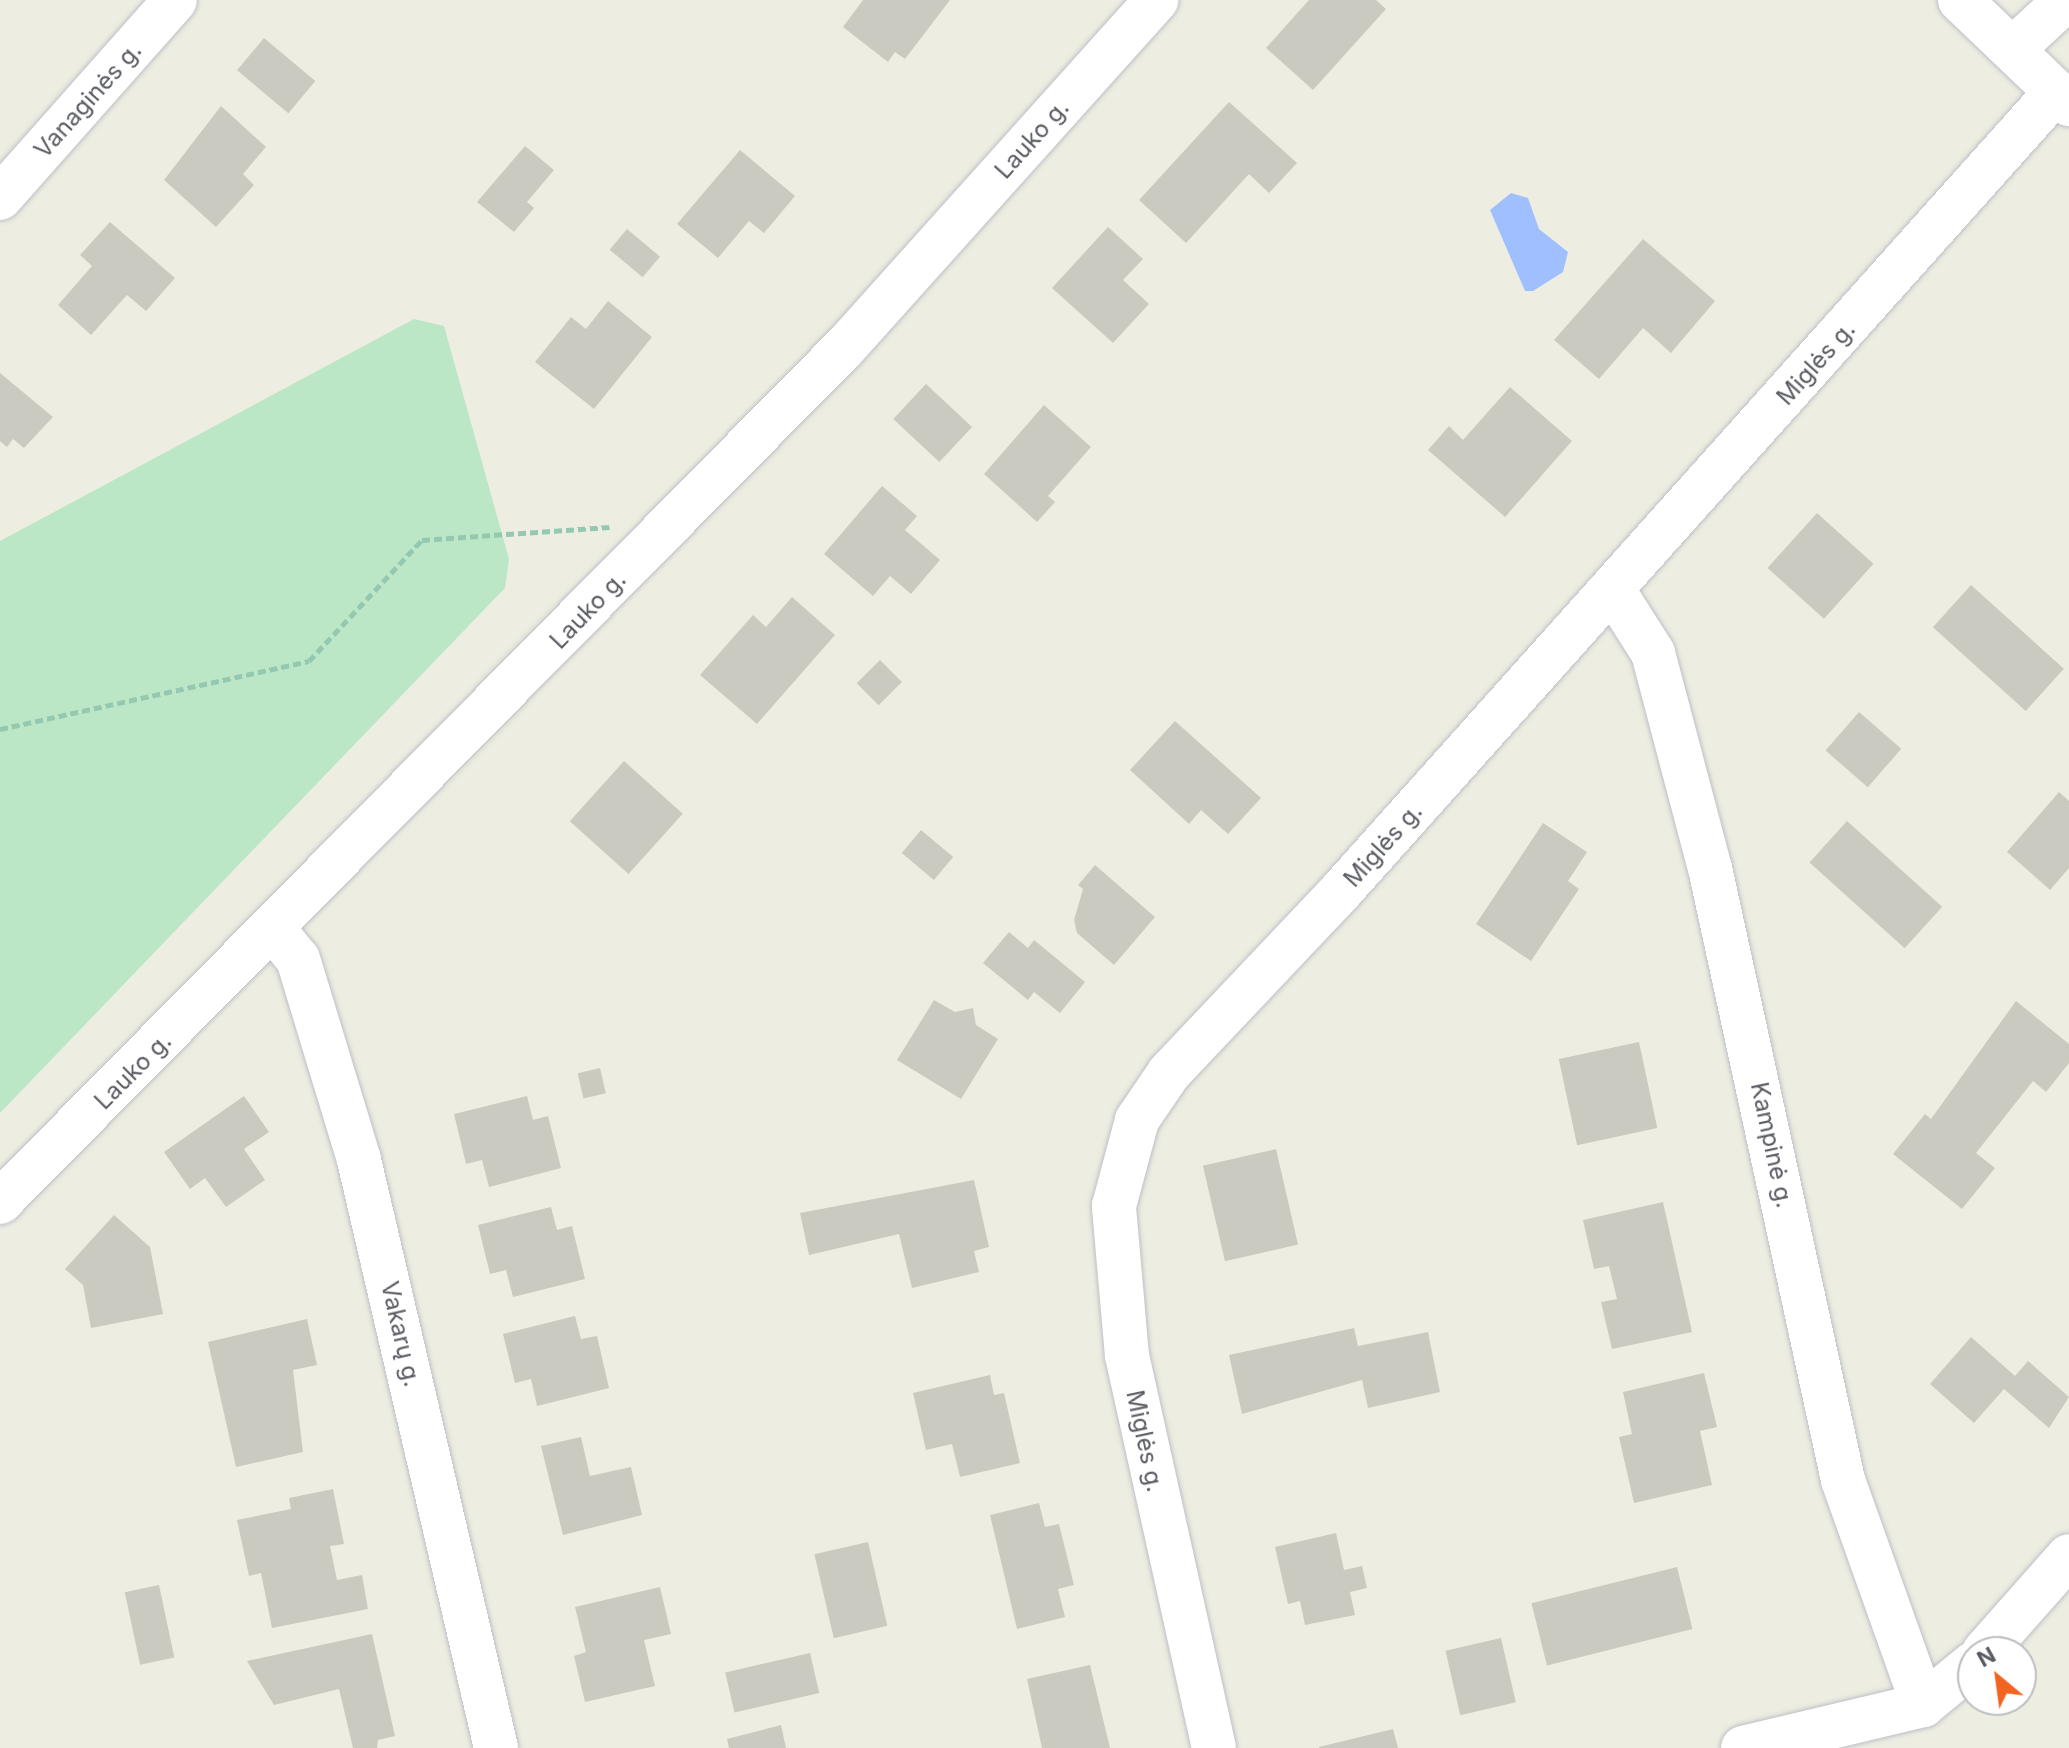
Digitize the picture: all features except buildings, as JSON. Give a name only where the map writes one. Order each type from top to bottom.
[{"type":"street","name":"Vanaginės g.","points":[[0,198],[175,0]]},
{"type":"street","name":"Lauko g.","points":[[0,1202],[275,931],[846,346],[1156,0]]},
{"type":"street","points":[[1960,0],[2063,98]]},
{"type":"street","points":[[2013,49],[2066,0]]},
{"type":"street","name":"Miglės g.","points":[[1214,1748],[1127,1356],[1114,1206],[1121,1160],[1169,1073],[2063,98]]},
{"type":"street","name":"Kampinė g.","points":[[1613,590],[1653,653],[1710,868],[1843,1480],[1923,1705]]},
{"type":"street","name":"Vakarų g.","points":[[275,931],[298,959],[359,1160],[496,1748]]},
{"type":"street","points":[[1998,1636],[2069,1556]]},
{"type":"street","points":[[1743,1748],[1923,1705],[1957,1677]]},
{"type":"path","points":[[0,729],[309,661],[422,540],[674,523]]},
{"type":"green space","points":[[414,319],[444,326],[509,559],[505,588],[0,1113],[0,541]]},
{"type":"water","points":[[1511,193],[1528,198],[1539,229],[1568,252],[1563,272],[1533,291],[1525,291],[1490,210]]}]
